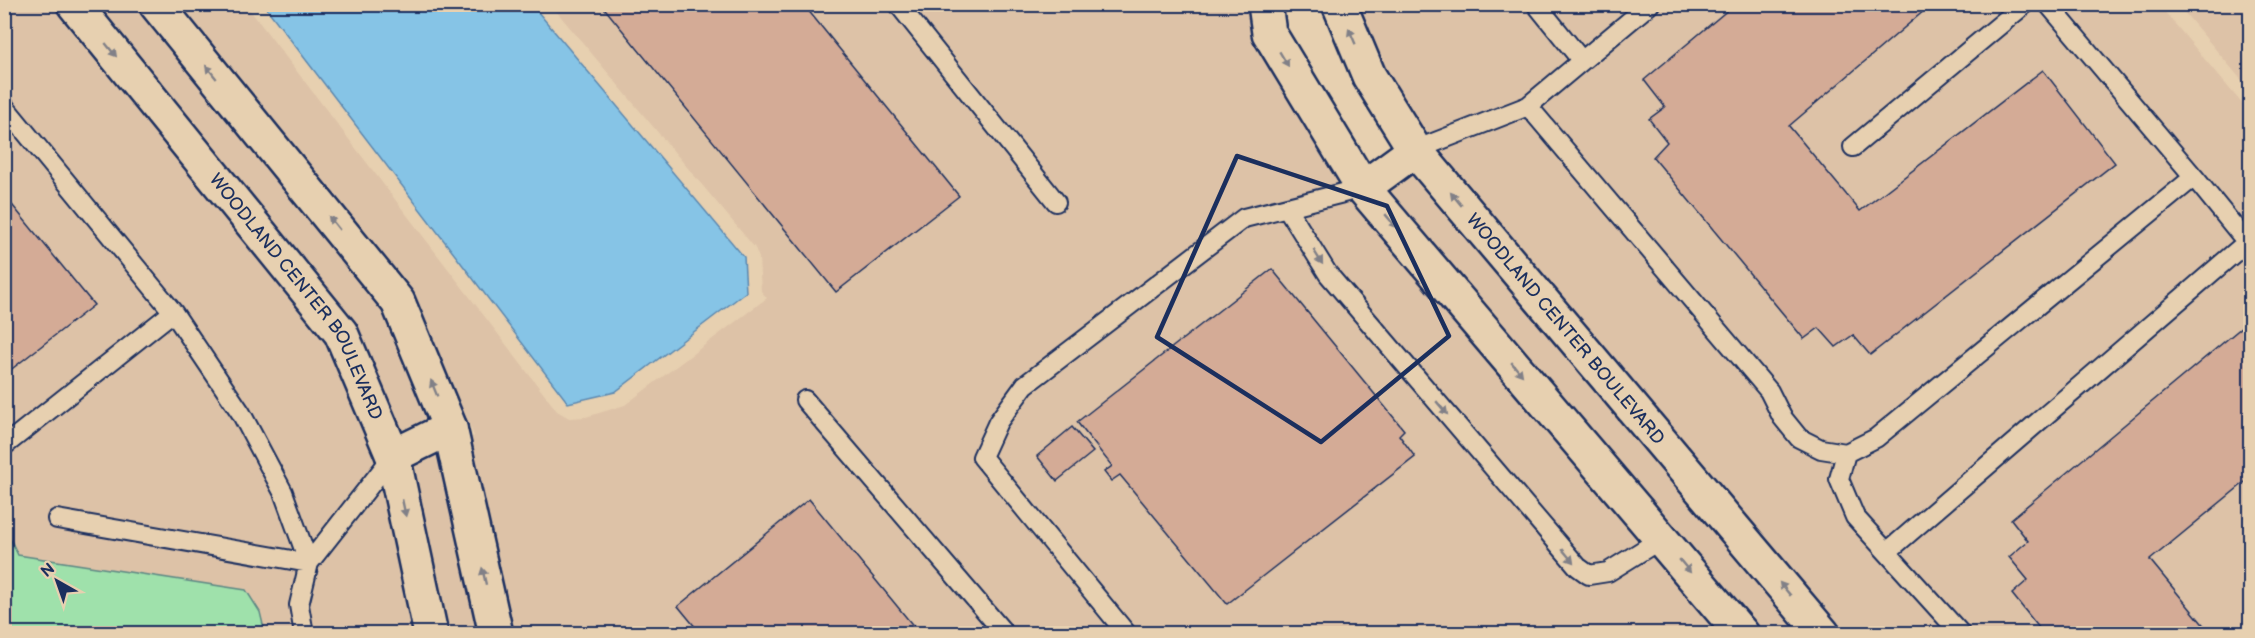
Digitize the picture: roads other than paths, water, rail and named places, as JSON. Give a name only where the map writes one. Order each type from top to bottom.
[{"type":"street","name":"WOODLAND CENTER BOULEVARD","points":[[74,4],[341,333],[393,456],[431,633]]},
{"type":"street","points":[[156,4],[398,302],[450,428],[496,633]]},
{"type":"street","points":[[1265,4],[1269,33],[1363,188],[1742,633]]},
{"type":"street","name":"WOODLAND CENTER BOULEVARD","points":[[1339,4],[1369,76],[1415,150],[1823,633]]},
{"type":"street","points":[[1363,188],[1415,150]]},
{"type":"street","points":[[393,456],[450,428]]},
{"type":"lane","points":[[898,4],[1056,202]]},
{"type":"lane","points":[[1536,4],[1582,61]]},
{"type":"lane","points":[[1853,147],[2025,4]]},
{"type":"lane","points":[[1887,552],[2249,244],[2049,4]]},
{"type":"lane","points":[[1415,150],[1528,106],[1649,5]]},
{"type":"lane","points":[[4,106],[173,312],[241,413],[283,492],[309,563]]},
{"type":"lane","points":[[1528,106],[1769,391],[1782,417],[1799,438],[1821,449],[1846,453],[1876,438],[2193,177]]},
{"type":"lane","points":[[1128,633],[982,457],[998,422],[1025,385],[1245,219],[1363,188]]},
{"type":"lane","points":[[1287,208],[1328,274],[1578,567],[1589,575],[1608,572],[1661,538]]},
{"type":"lane","points":[[4,446],[173,312]]},
{"type":"lane","points":[[805,400],[1005,633]]},
{"type":"lane","points":[[1846,453],[1839,479],[1854,517],[1960,633]]},
{"type":"lane","points":[[304,633],[299,605],[309,563],[393,456]]},
{"type":"lane","points":[[57,519],[309,563]]},
{"type":"water","points":[[264,5],[532,5],[744,257],[746,292],[615,392],[568,403]]}]
